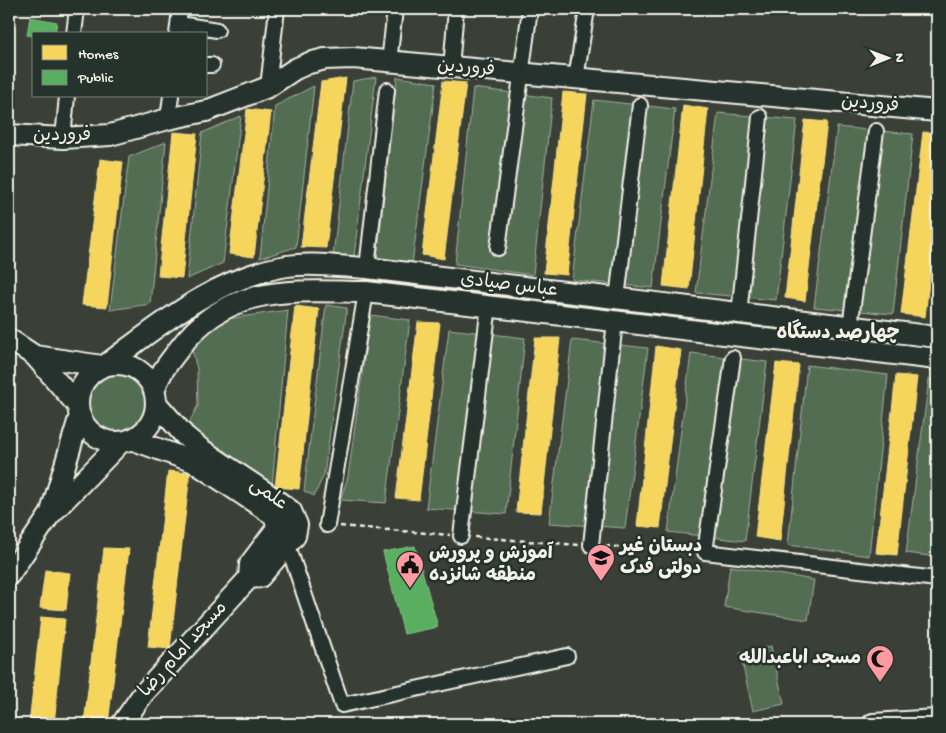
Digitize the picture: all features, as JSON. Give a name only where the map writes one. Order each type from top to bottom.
[{"type":"street","points":[[74,32],[77,9]]},
{"type":"street","points":[[180,9],[178,29],[217,30]]},
{"type":"street","points":[[268,87],[277,9]]},
{"type":"street","points":[[389,62],[395,9]]},
{"type":"street","points":[[451,68],[456,9]]},
{"type":"street","points":[[498,248],[530,9]]},
{"type":"street","points":[[576,79],[587,9]]},
{"type":"street","name":"فروردین","points":[[9,135],[63,138],[110,135],[206,111],[268,87],[295,69],[317,61],[353,58],[937,111]]},
{"type":"street","points":[[367,268],[387,90]]},
{"type":"street","points":[[63,138],[67,98]]},
{"type":"street","points":[[168,120],[171,98]]},
{"type":"street","points":[[616,299],[640,105]]},
{"type":"street","points":[[739,314],[760,117]]},
{"type":"street","points":[[850,327],[876,130]]},
{"type":"street","name":"عباس صیادی","points":[[105,365],[173,314],[198,299],[259,272],[288,266],[367,268],[937,337]]},
{"type":"street","name":"عباس صیادی","points":[[155,397],[160,374],[196,327],[236,302],[263,294],[300,291],[366,292],[937,358]]},
{"type":"street","points":[[327,525],[366,292]]},
{"type":"street","points":[[461,536],[489,305]]},
{"type":"street","points":[[590,545],[615,321]]},
{"type":"street","points":[[9,339],[35,356],[79,411]]},
{"type":"street","points":[[35,356],[105,365],[119,363],[131,366],[141,372],[149,380],[155,397],[151,421],[139,435],[126,440],[106,440],[93,434],[83,422],[79,411],[78,394],[83,382],[91,372],[105,365]]},
{"type":"street","points":[[732,358],[705,552],[937,578]]},
{"type":"street","name":"علمی","points":[[155,397],[185,436],[291,511],[297,524],[287,537],[250,564],[249,578]]},
{"type":"street","points":[[49,516],[79,411]]},
{"type":"street","points":[[9,575],[49,516],[126,440]]},
{"type":"street","name":"علمی","points":[[126,440],[194,462],[275,516],[287,537]]},
{"type":"street","points":[[287,537],[342,705],[567,656]]},
{"type":"street","name":"مسجد امام رضا","points":[[122,724],[143,694],[249,578]]},
{"type":"street","points":[[873,724],[937,720]]},
{"type":"path","points":[[327,525],[705,552]]},
{"type":"green space","points":[[376,77],[354,256],[333,257],[353,81]]},
{"type":"green space","points":[[397,77],[436,83],[412,264],[377,259]]},
{"type":"green space","points":[[314,86],[296,247],[260,258],[275,106]]},
{"type":"green space","points":[[473,88],[552,98],[533,275],[455,264]]},
{"type":"green space","points":[[594,100],[675,109],[653,288],[572,280]]},
{"type":"green space","points":[[718,113],[797,120],[776,300],[696,293]]},
{"type":"green space","points":[[241,116],[223,263],[187,279],[202,133]]},
{"type":"green space","points":[[837,127],[913,134],[893,314],[814,307]]},
{"type":"green space","points":[[166,142],[150,304],[110,310],[129,157]]},
{"type":"green space","points":[[326,305],[347,308],[324,475],[314,496],[304,491]]},
{"type":"green space","points":[[288,310],[272,486],[206,452],[187,427],[198,405],[197,369],[191,346],[220,320]]},
{"type":"green space","points":[[370,315],[410,320],[386,503],[340,500],[348,477]]},
{"type":"green space","points":[[449,329],[525,338],[506,514],[426,508]]},
{"type":"green space","points":[[572,340],[648,348],[625,528],[549,523]]},
{"type":"green space","points":[[691,353],[767,362],[745,541],[668,532]]},
{"type":"green space","points":[[807,365],[888,375],[869,556],[788,545]]},
{"type":"green space","points":[[117,373],[133,378],[138,382],[142,387],[147,403],[142,419],[138,424],[133,428],[117,433],[101,428],[96,424],[92,419],[87,403],[92,387],[96,382],[101,378]]},
{"type":"green space","points":[[929,379],[937,380],[937,557],[906,553]]},
{"type":"green space","points":[[730,566],[814,580],[808,620],[724,607]]},
{"type":"green space","points":[[771,646],[784,704],[753,711],[740,653]]},
{"type":"building: Homes","points":[[346,78],[326,248],[301,247],[321,82]]},
{"type":"building: Homes","points":[[443,81],[466,83],[444,259],[422,255]]},
{"type":"building: Homes","points":[[563,92],[587,94],[567,275],[544,273]]},
{"type":"building: Homes","points":[[683,105],[708,109],[689,289],[663,286]]},
{"type":"building: Homes","points":[[247,109],[271,112],[254,257],[229,254]]},
{"type":"building: Homes","points":[[805,120],[827,122],[805,301],[785,298]]},
{"type":"building: Homes","points":[[173,132],[197,134],[182,278],[158,276]]},
{"type":"building: Homes","points":[[923,132],[937,133],[937,214],[925,317],[901,314]]},
{"type":"building: Homes","points":[[100,159],[123,162],[107,307],[82,305]]},
{"type":"building: Homes","points":[[295,306],[319,309],[299,489],[275,487]]},
{"type":"building: Homes","points":[[418,322],[440,323],[419,500],[396,498]]},
{"type":"building: Homes","points":[[535,338],[560,338],[541,513],[516,512]]},
{"type":"building: Homes","points":[[656,346],[681,350],[660,528],[637,526]]},
{"type":"building: Homes","points":[[776,363],[799,365],[780,541],[755,537]]},
{"type":"building: Homes","points":[[896,375],[917,377],[897,555],[876,553]]},
{"type":"building: Homes","points":[[168,471],[190,473],[170,649],[148,647]]},
{"type":"building: Homes","points":[[104,548],[129,549],[108,724],[84,724]]},
{"type":"building: Homes","points":[[45,570],[70,573],[66,610],[40,608]]},
{"type":"building: Homes","points":[[41,617],[65,619],[54,724],[29,724]]},
{"type":"building: Public","points":[[30,17],[57,22],[55,32],[32,32],[32,36],[27,35]]},
{"type":"building: Public","name":"آموزش و پرورش منطقه شانزده","points":[[415,546],[438,627],[404,634],[383,552]]},
{"type":"place","name":"دبستان غیر دولتی فدک","points":[[601,582]]},
{"type":"place","name":"آموزش و پرورش منطقه شانزده","points":[[410,589]]},
{"type":"place","name":"مسجد اباعبدالله","points":[[880,683]]},
{"type":"district","name":"چهارصد دستگاه","points":[[838,334]]}]
